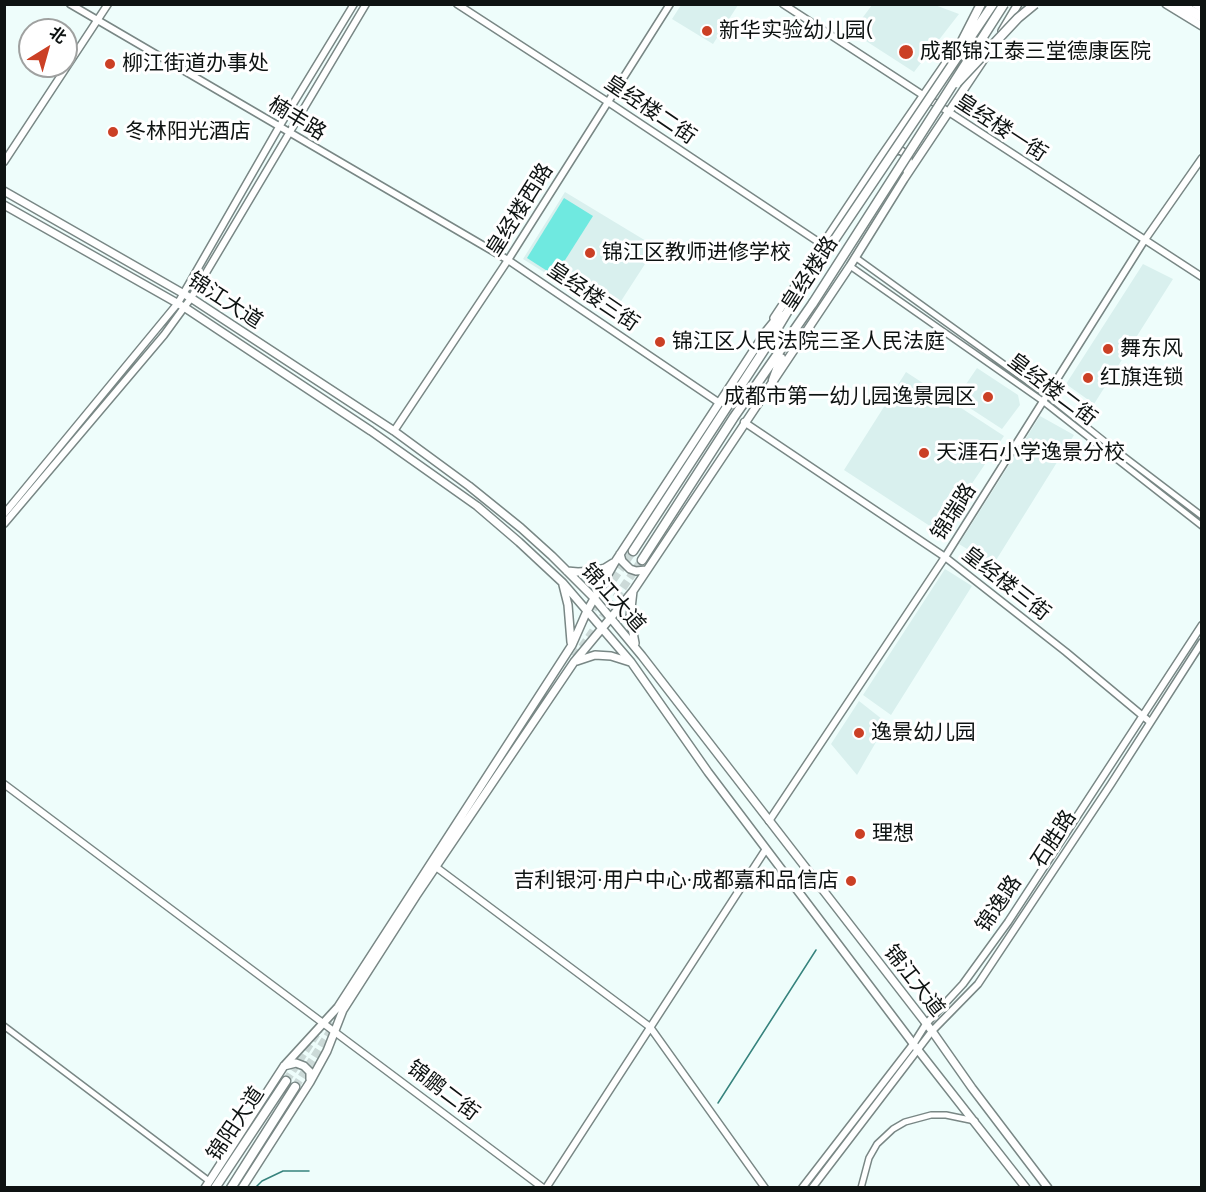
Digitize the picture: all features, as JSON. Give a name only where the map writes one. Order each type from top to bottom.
[{"type":"highway","points":[[936,91],[981,4]]},
{"type":"highway","name":"皇经楼路","points":[[633,550],[768,344],[798,294],[993,4]]},
{"type":"highway","name":"皇经楼路","points":[[642,560],[734,417],[784,348],[1004,4]]},
{"type":"highway","points":[[943,98],[1018,18],[1035,4]]},
{"type":"highway","points":[[1179,4],[1202,17]]},
{"type":"highway","points":[[1196,4],[1202,8]]},
{"type":"highway","points":[[762,336],[798,294]]},
{"type":"highway","points":[[773,380],[784,348]]},
{"type":"highway","name":"锦阳大道","points":[[210,1185],[286,1081]]},
{"type":"highway","name":"锦阳大道","points":[[231,1188],[295,1087]]},
{"type":"main road","points":[[210,1185],[284,1066],[344,998],[572,645],[587,611],[615,562],[718,402],[986,4]]},
{"type":"main road","points":[[242,1188],[310,1082],[327,1051],[343,1010],[436,867],[574,662],[633,591],[850,266],[1018,4]]},
{"type":"main road","points":[[1166,4],[1202,26]]},
{"type":"main road","points":[[879,160],[889,152],[900,150],[907,155],[909,164],[904,179]]},
{"type":"main road","name":"锦江大道","points":[[4,191],[191,297],[394,431],[513,520],[567,571],[610,616],[642,656],[932,1031],[1048,1188]]},
{"type":"main road","name":"锦江大道","points":[[4,205],[181,305],[371,431],[447,484],[519,542],[563,583],[630,662],[708,772],[918,1050],[1026,1188]]},
{"type":"main road","points":[[620,554],[622,561],[630,569],[646,570]]},
{"type":"main road","points":[[567,571],[594,571],[615,562]]},
{"type":"main road","points":[[563,583],[572,645]]},
{"type":"main road","points":[[633,591],[630,617],[633,639],[642,656]]},
{"type":"main road","points":[[574,662],[595,655],[611,656],[630,662]]},
{"type":"main road","points":[[284,1066],[296,1063],[304,1066],[310,1072],[310,1082]]},
{"type":"street","name":"楠丰路","points":[[70,4],[508,260]]},
{"type":"street","points":[[4,162],[108,4]]},
{"type":"street","points":[[4,524],[164,335],[181,305],[183,293],[279,127],[354,4]]},
{"type":"street","points":[[4,514],[181,305],[191,297],[366,4]]},
{"type":"street","name":"皇经楼二街","points":[[457,4],[823,245]]},
{"type":"street","name":"皇经楼西路","points":[[394,431],[508,260],[670,4]]},
{"type":"street","name":"皇经楼一街","points":[[783,4],[923,98],[1202,277]]},
{"type":"street","name":"锦瑞路","points":[[769,821],[945,557],[1144,241],[1202,158]]},
{"type":"street","name":"皇经楼二街","points":[[855,257],[1048,396],[1202,516]]},
{"type":"street","name":"皇经楼三街","points":[[508,260],[718,402]]},
{"type":"street","name":"皇经楼二街","points":[[850,266],[1044,402],[1202,526]]},
{"type":"street","name":"皇经楼三街","points":[[744,422],[945,557],[1150,722]]},
{"type":"street","name":"锦逸路","points":[[802,1188],[914,1043],[926,1024],[963,984],[1008,922],[1202,625]]},
{"type":"street","name":"石胜路","points":[[812,1188],[932,1031],[978,984],[1202,642]]},
{"type":"street","name":"锦鹏二街","points":[[4,784],[545,1188]]},
{"type":"street","points":[[545,1188],[766,849]]},
{"type":"street","points":[[436,867],[650,1027],[765,1188]]},
{"type":"street","points":[[4,1026],[210,1185]]},
{"type":"street","points":[[861,1188],[873,1151],[886,1134],[899,1125],[932,1114],[975,1121]]},
{"type":"shaded area","name":"新华实验幼儿园(","points":[[681,5],[738,5],[713,44],[672,19]]},
{"type":"shaded area","name":"成都锦江泰三堂德康医院","points":[[872,5],[935,5],[959,14],[914,72],[852,32]]},
{"type":"shaded area","name":"锦江区教师进修学校","points":[[565,192],[656,247],[612,315],[523,259]]},
{"type":"shaded area","points":[[564,198],[593,216],[555,276],[527,258]]},
{"type":"shaded area","points":[[1143,264],[1173,279],[1094,404],[1066,384]]},
{"type":"shaded area","name":"成都市第一幼儿园逸景园区","points":[[977,368],[1018,395],[1020,405],[1002,429],[956,399]]},
{"type":"shaded area","name":"天涯石小学逸景分校","points":[[906,372],[1004,436],[944,525],[936,530],[844,470]]},
{"type":"shaded area","points":[[1040,416],[1074,435],[993,565],[959,544]]},
{"type":"shaded area","points":[[945,569],[972,586],[891,715],[863,695]]},
{"type":"shaded area","name":"逸景幼儿园","points":[[859,701],[887,723],[857,775],[831,744]]},
{"type":"waterway","points":[[718,1103],[816,950]]},
{"type":"waterway","points":[[255,1188],[262,1181],[283,1171],[309,1171]]},
{"type":"tunnel","points":[[586,619],[633,551]]},
{"type":"tunnel","points":[[575,657],[642,560]]},
{"type":"tunnel","points":[[295,1087],[335,1024]]},
{"type":"tunnel","points":[[286,1081],[319,1030]]},
{"type":"place","name":"新华实验幼儿园(","points":[[707,31]]},
{"type":"place","name":"成都锦江泰三堂德康医院","points":[[906,52]]},
{"type":"place","name":"柳江街道办事处","points":[[110,64]]},
{"type":"place","name":"冬林阳光酒店","points":[[113,132]]},
{"type":"place","name":"锦江区教师进修学校","points":[[590,253]]},
{"type":"place","name":"锦江区人民法院三圣人民法庭","points":[[660,342]]},
{"type":"place","name":"舞东风","points":[[1108,349]]},
{"type":"place","name":"红旗连锁","points":[[1088,378]]},
{"type":"place","name":"成都市第一幼儿园逸景园区","points":[[988,397]]},
{"type":"place","name":"天涯石小学逸景分校","points":[[924,453]]},
{"type":"place","name":"逸景幼儿园","points":[[859,733]]},
{"type":"place","name":"理想","points":[[860,834]]},
{"type":"place","name":"吉利银河·用户中心·成都嘉和品信店","points":[[851,881]]}]
